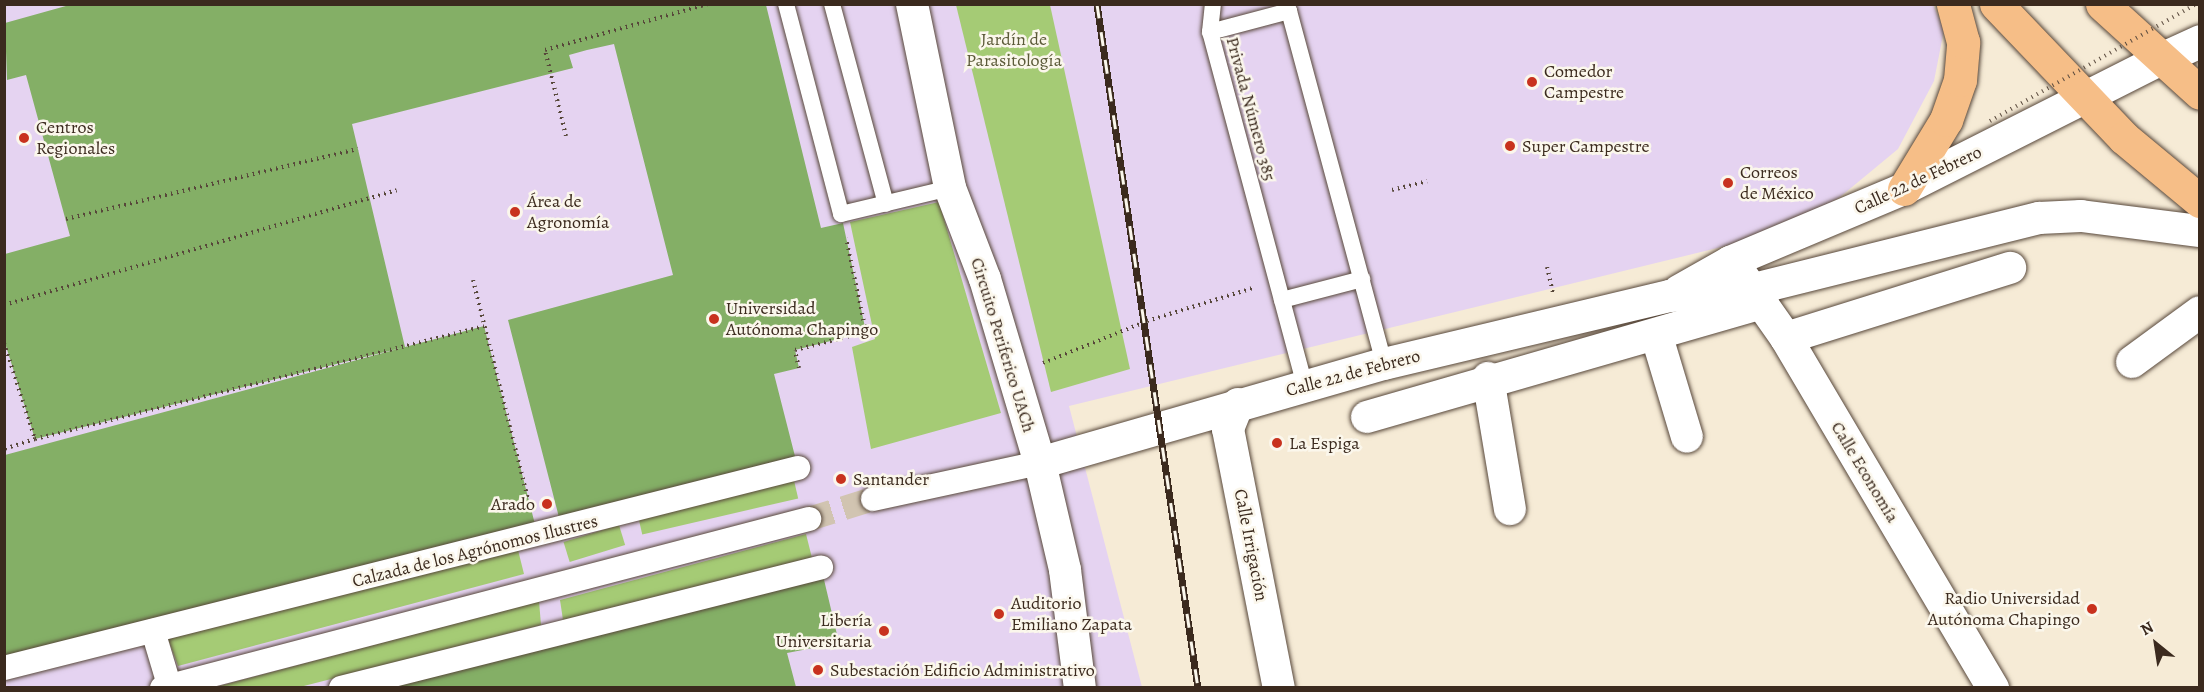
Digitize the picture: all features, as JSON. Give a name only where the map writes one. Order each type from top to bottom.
[{"type":"main road","points":[[1904,189],[1946,120],[1960,80],[1963,42],[1953,4]]},
{"type":"main road","points":[[1996,4],[2124,138],[2199,201]]},
{"type":"main road","points":[[2102,4],[2199,93]]},
{"type":"street","name":"Circuito Periferico UACh","points":[[912,4],[950,188],[1015,375],[1040,463],[1065,570],[1080,687]]},
{"type":"street","points":[[2163,58],[2199,41]]},
{"type":"street","name":"Calle 22 de Febrero","points":[[1670,296],[1730,262],[1904,189],[2163,58]]},
{"type":"street","name":"Calle 22 de Febrero","points":[[1040,463],[1238,404],[1384,364],[1670,296],[1759,296],[2039,218],[2081,216],[2199,231]]},
{"type":"street","name":"Calle Economía","points":[[1730,262],[1759,296],[1786,338],[1993,687]]},
{"type":"street","points":[[1786,338],[2010,268]]},
{"type":"street","points":[[1367,417],[1488,378],[1657,337],[1759,296]]},
{"type":"street","points":[[2132,362],[2199,312]]},
{"type":"street","points":[[1657,337],[1687,437]]},
{"type":"street","points":[[1488,378],[1510,509]]},
{"type":"street","name":"Calle Irrigación","points":[[1238,404],[1228,429],[1279,687]]},
{"type":"street","points":[[873,499],[1040,463]]},
{"type":"street","name":"Calzada de los Agrónomos Ilustres","points":[[4,668],[537,536],[798,468]]},
{"type":"street","points":[[153,631],[167,687],[809,519]]},
{"type":"street","points":[[341,687],[821,567]]},
{"type":"lane","points":[[786,4],[841,214],[950,188]]},
{"type":"lane","points":[[832,4],[886,204]]},
{"type":"lane","points":[[1210,32],[1213,4]]},
{"type":"lane","name":"Privada Número 385","points":[[1305,386],[1210,32],[1289,11],[1384,364]]},
{"type":"lane","points":[[1282,300],[1362,279]]},
{"type":"path","points":[[566,136],[545,50],[708,4]]},
{"type":"path","points":[[1990,121],[2196,4]]},
{"type":"path","points":[[66,219],[357,149]]},
{"type":"path","points":[[1392,190],[1427,181]]},
{"type":"path","points":[[4,305],[396,190]]},
{"type":"path","points":[[799,368],[795,350],[866,332],[841,214]]},
{"type":"path","points":[[473,280],[537,536]]},
{"type":"path","points":[[1015,375],[1147,321],[1277,283]]},
{"type":"path","points":[[4,449],[35,439],[484,326]]},
{"type":"path","points":[[4,343],[35,439]]},
{"type":"shaded area","name":"Universidad Autónoma Chapingo","points":[[1933,4],[1944,30],[1934,81],[1898,149],[1840,197],[1779,233],[1069,406],[1142,687],[5,688],[4,5]]},
{"type":"green space","points":[[73,4],[766,5],[821,228],[843,223],[866,332],[795,350],[799,368],[774,374],[798,468],[562,529],[508,320],[673,275],[614,44],[569,55],[573,68],[352,124],[405,347],[35,439],[5,343],[5,254],[70,236],[26,75],[7,80],[5,23]]},
{"type":"green space","name":"Jardín de Parasitología","points":[[956,5],[1050,5],[1130,369],[1051,392]]},
{"type":"green space","points":[[939,202],[1001,413],[871,449],[852,347],[875,339],[850,222]]},
{"type":"green space","points":[[484,326],[538,536],[5,668],[5,455]]},
{"type":"green space","points":[[793,476],[798,498],[642,534],[637,512]]},
{"type":"green space","points":[[619,525],[625,545],[570,562],[564,542]]},
{"type":"green space","points":[[806,534],[812,558],[563,620],[560,600]]},
{"type":"green space","points":[[518,550],[524,574],[178,666],[168,639]]},
{"type":"green space","points":[[821,567],[839,643],[787,653],[796,687],[341,688]]},
{"type":"green space","points":[[539,601],[541,625],[300,687],[212,688]]},
{"type":"tunnel","points":[[809,519],[873,499]]},
{"type":"railway","points":[[1097,4],[1198,688]]},
{"type":"place","name":"Comedor Campestre","points":[[1532,82]]},
{"type":"place","name":"Centros Regionales","points":[[24,138]]},
{"type":"place","name":"Super Campestre","points":[[1510,146]]},
{"type":"place","name":"Correos de México","points":[[1728,183]]},
{"type":"place","name":"Área de Agronomía","points":[[515,212]]},
{"type":"place","name":"Universidad Autónoma Chapingo","points":[[714,319]]},
{"type":"place","name":"La Espiga","points":[[1277,443]]},
{"type":"place","name":"Santander","points":[[841,479]]},
{"type":"place","name":"Arado","points":[[547,504]]},
{"type":"place","name":"Radio Universidad Autónoma Chapingo","points":[[2092,609]]},
{"type":"place","name":"Auditorio Emiliano Zapata","points":[[999,614]]},
{"type":"place","name":"Libería Universitaria","points":[[884,631]]},
{"type":"place","name":"Subestación Edificio Administrativo","points":[[818,670]]}]
